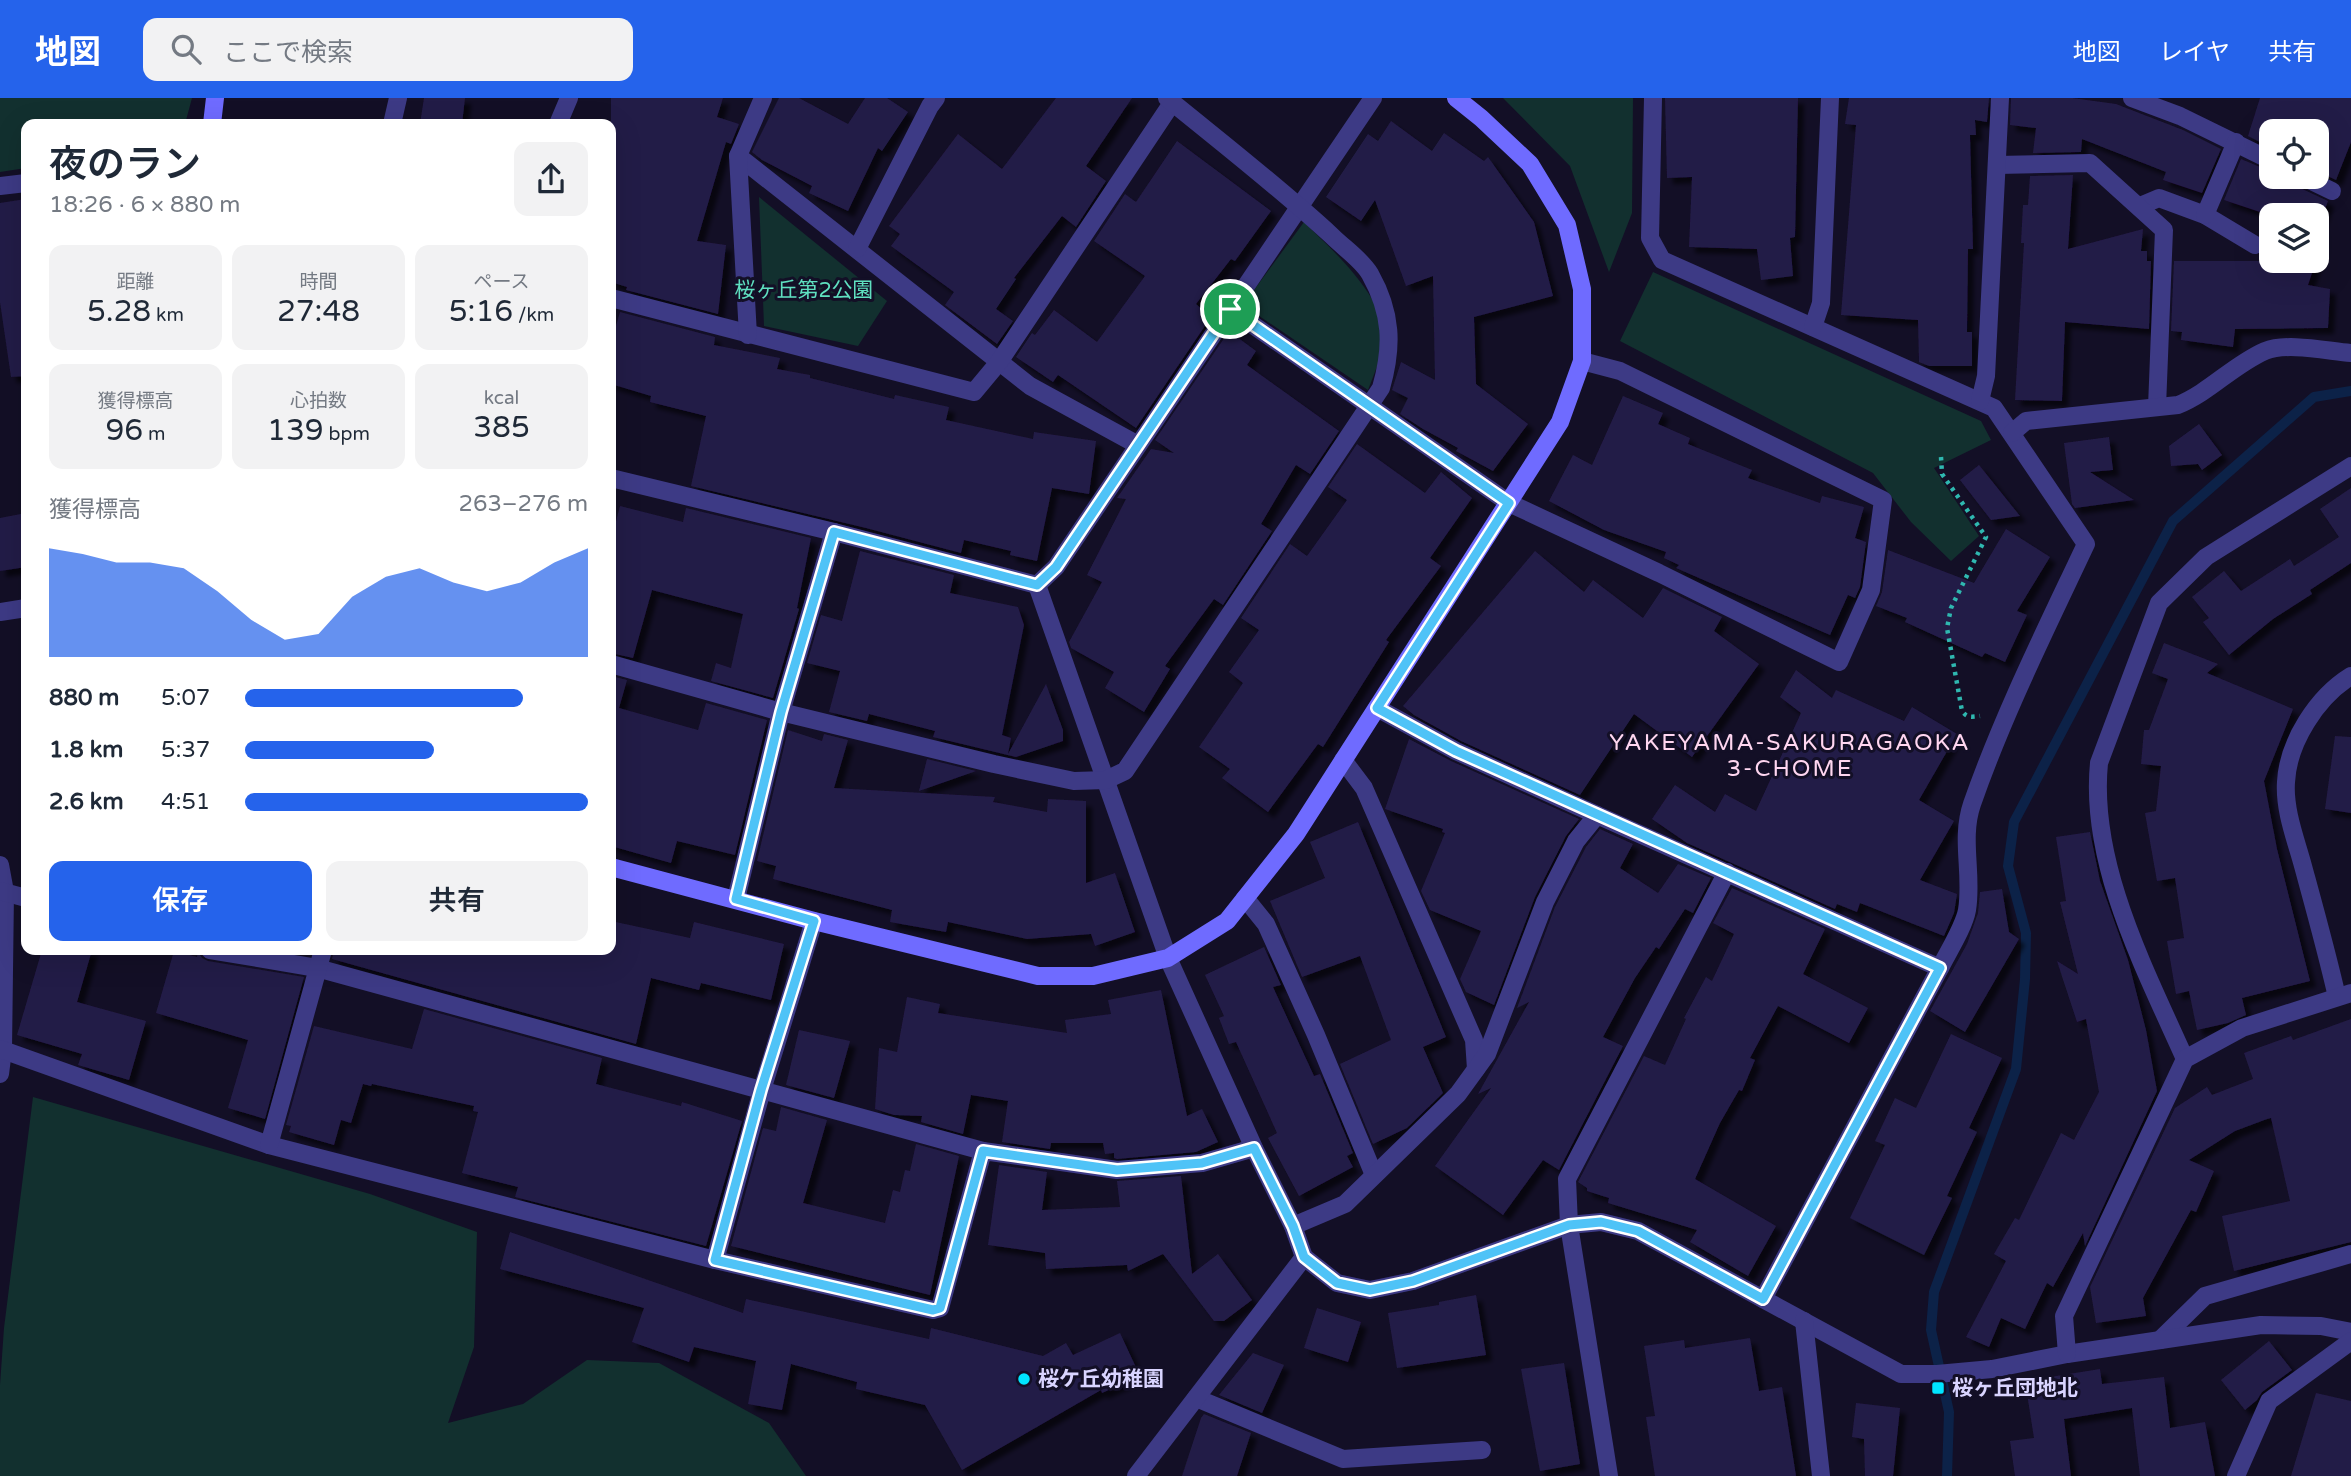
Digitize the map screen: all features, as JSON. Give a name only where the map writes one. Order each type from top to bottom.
[{"type":"street","points":[[213,119],[215,98]]},
{"type":"street","points":[[393,119],[398,98]]},
{"type":"street","points":[[560,119],[568,98]]},
{"type":"street","points":[[748,335],[738,156],[763,98]]},
{"type":"street","points":[[857,249],[936,98]]},
{"type":"street","points":[[1037,585],[1056,567],[1373,98]]},
{"type":"street","points":[[1653,98],[1650,238],[1662,260],[1994,408],[2086,544],[2008,712],[1971,806],[1965,839],[1967,912],[1940,968],[1763,1299]]},
{"type":"street","points":[[1813,327],[1821,303],[1830,98]]},
{"type":"street","points":[[1980,401],[1986,376],[2000,98]]},
{"type":"street","points":[[2132,98],[2180,116],[2259,154]]},
{"type":"street","points":[[616,868],[814,921],[1038,975],[1093,976],[1168,958],[1227,921],[1296,834],[1509,503],[1560,422],[1582,360],[1582,289],[1567,225],[1530,164],[1461,99]]},
{"type":"street","points":[[616,299],[974,392],[999,362],[1170,100],[1299,206],[1368,271],[1382,298],[1390,329],[1389,362],[1381,388],[1125,771],[1106,780],[1074,781],[981,761],[781,712],[616,665]]},
{"type":"street","points":[[2206,215],[2236,142]]},
{"type":"street","points":[[738,156],[1030,386],[1139,445]]},
{"type":"street","points":[[1997,165],[2090,163],[2164,230],[2157,407]]},
{"type":"street","points":[[0,186],[21,184]]},
{"type":"street","points":[[2328,189],[2332,191]]},
{"type":"street","points":[[2140,206],[2159,198],[2206,215],[2255,245]]},
{"type":"street","points":[[1230,309],[1509,503],[1839,662],[1871,590],[1883,500],[1620,371],[1582,360]]},
{"type":"street","points":[[2012,433],[2026,421],[2178,405],[2196,398],[2266,351],[2288,348],[2351,353]]},
{"type":"street","points":[[2185,1059],[2138,953],[2106,859],[2096,788],[2099,763],[2159,603],[2206,557],[2351,466]]},
{"type":"street","points":[[616,479],[1037,585]]},
{"type":"street","points":[[736,899],[781,712],[834,532]]},
{"type":"street","points":[[1037,585],[1168,958],[1254,1148],[1293,1226],[1304,1257],[1337,1283],[1370,1290],[1413,1281],[1569,1225],[1601,1222],[1638,1231],[1901,1374],[1992,1369],[2067,1354],[2262,1325],[2321,1326],[2351,1332]]},
{"type":"street","points":[[0,612],[21,609]]},
{"type":"street","points":[[2067,1354],[2064,1316],[2185,1059],[2242,1028],[2344,995],[2289,814],[2286,780],[2299,735],[2322,701],[2340,682],[2351,676]]},
{"type":"street","points":[[1377,708],[1456,751],[1940,968]]},
{"type":"street","points":[[1343,761],[1364,788],[1474,1040],[1476,1069]]},
{"type":"street","points":[[1293,1226],[1345,1204],[1458,1094],[1488,1054],[1545,902],[1576,841],[1597,815]]},
{"type":"street","points":[[0,865],[3,891],[0,1074]]},
{"type":"street","points":[[1609,1476],[1569,1225],[1567,1179],[1727,872]]},
{"type":"street","points":[[3,891],[21,896]]},
{"type":"street","points":[[1245,898],[1266,924],[1374,1175]]},
{"type":"street","points":[[715,1260],[761,1090],[814,921]]},
{"type":"street","points":[[240,955],[317,968],[983,1151],[1117,1170],[1202,1163],[1254,1148]]},
{"type":"street","points":[[269,1145],[321,955]]},
{"type":"street","points":[[2,1050],[269,1145],[715,1260],[933,1310],[940,1308],[983,1151]]},
{"type":"street","points":[[2160,1340],[2205,1296],[2351,1254]]},
{"type":"street","points":[[1136,1476],[1304,1257]]},
{"type":"street","points":[[1804,1321],[1821,1476]]},
{"type":"street","points":[[2236,1476],[2269,1401],[2351,1341]]},
{"type":"street","points":[[1196,1398],[1343,1459],[1482,1450]]},
{"type":"path","points":[[1941,457],[1942,474],[1986,537],[1951,608],[1947,628],[1962,711],[1970,718],[2008,712]]},
{"type":"green space","points":[[0,98],[192,98],[186,119],[21,119],[21,169],[0,172]]},
{"type":"green space","points":[[1503,98],[1633,98],[1632,213],[1609,272],[1570,166]]},
{"type":"green space","name":"桜ヶ丘第2公園","points":[[759,197],[887,301],[858,346],[764,326]]},
{"type":"green space","points":[[1304,222],[1353,272],[1381,318],[1382,347],[1368,390],[1243,305]]},
{"type":"green space","points":[[1653,272],[1981,421],[1991,440],[1934,468],[1979,536],[1951,561],[1911,522],[1873,473],[1620,341]]},
{"type":"green space","points":[[33,1097],[370,1194],[477,1232],[474,1347],[448,1423],[523,1404],[587,1360],[659,1363],[769,1423],[806,1476],[0,1476],[0,1385],[4,1328]]},
{"type":"building","points":[[424,98],[465,98],[463,119],[421,119]]},
{"type":"building","points":[[611,98],[723,98],[717,117],[739,124],[731,144],[726,142],[697,241],[726,245],[718,314],[626,290],[627,287],[616,284],[616,119],[611,119]]},
{"type":"building","points":[[779,98],[799,98],[848,124],[865,98],[887,98],[908,112],[882,151],[878,148],[848,211],[809,193],[812,186],[752,152]]},
{"type":"building","points":[[1056,98],[1132,98],[1086,166],[1106,181],[1076,227],[1062,216],[1014,278],[1016,279],[996,309],[1013,321],[997,344],[945,305],[954,292],[891,246],[900,234],[889,226],[958,134],[1002,169]]},
{"type":"building","points":[[1665,98],[1798,98],[1795,237],[1790,238],[1793,276],[1761,280],[1757,249],[1689,247],[1692,177],[1667,178]]},
{"type":"building","points":[[1849,98],[1989,98],[1987,122],[1975,120],[1976,135],[1970,135],[1973,249],[1968,249],[1967,332],[1972,332],[1972,366],[1929,366],[1919,362],[1918,320],[1841,315],[1856,125],[1845,124]]},
{"type":"building","points":[[2011,98],[2072,98],[2116,104],[2183,130],[2221,149],[2202,193],[2163,180],[2166,172],[2082,139],[2081,152],[2033,153],[2036,128],[2010,125]]},
{"type":"building","points":[[2260,98],[2351,98],[2351,142],[2336,180],[2329,177],[2329,119],[2259,119],[2259,142],[2248,136]]},
{"type":"building","points":[[1391,121],[1432,151],[1444,133],[1484,161],[1488,157],[1534,222],[1553,296],[1474,317],[1476,384],[1528,424],[1493,471],[1456,451],[1458,448],[1400,414],[1408,398],[1392,390],[1401,362],[1435,380],[1433,276],[1406,286],[1375,200],[1361,221],[1326,197],[1368,134],[1378,141]]},
{"type":"building","points":[[1177,141],[1271,211],[1235,261],[1231,259],[1196,304],[1211,317],[1136,428],[1058,375],[1053,382],[1016,357],[1032,333],[1035,335],[1054,310],[1097,342],[1145,276],[1094,241],[1125,194],[1136,202]]},
{"type":"building","points":[[2241,159],[2259,167],[2259,189],[2302,189],[2328,201],[2259,203],[2259,212],[2224,200]]},
{"type":"building","points":[[2073,175],[2068,249],[2143,229],[2141,251],[2147,251],[2147,261],[2151,261],[2149,329],[2065,322],[2062,401],[2015,400],[2024,243],[2021,243],[2023,205],[2028,205],[2030,176]]},
{"type":"building","points":[[21,200],[21,376],[11,377],[0,302],[0,203]]},
{"type":"building","points":[[2174,261],[2259,261],[2259,273],[2312,273],[2308,285],[2330,289],[2328,328],[2235,329],[2233,347],[2181,340],[2182,332],[2171,331]]},
{"type":"building","points":[[620,312],[715,337],[714,345],[780,358],[777,369],[810,375],[810,378],[894,399],[895,395],[949,407],[946,420],[1033,439],[1034,432],[1096,441],[1089,494],[1052,488],[1037,561],[1010,555],[1011,551],[964,540],[961,553],[691,486],[706,416],[650,402],[651,396],[616,386],[616,326]]},
{"type":"building","points":[[1229,331],[1256,351],[1247,365],[1339,431],[1310,474],[1296,465],[1261,524],[1272,531],[1223,605],[1214,599],[1165,666],[1170,669],[1144,712],[1105,688],[1114,672],[1071,648],[1069,642],[1102,582],[1087,575],[1126,499],[1117,498],[1151,449],[1174,453],[1155,440]]},
{"type":"building","points":[[1623,396],[1663,413],[1658,424],[1690,438],[1688,444],[1752,470],[1748,478],[1820,503],[1822,496],[1864,507],[1855,538],[1866,542],[1860,587],[1855,598],[1848,595],[1830,635],[1676,568],[1679,565],[1664,558],[1666,552],[1604,530],[1549,501],[1573,455],[1592,465]]},
{"type":"building","points":[[2199,424],[2222,455],[2202,470],[2198,464],[2171,466],[2169,446]]},
{"type":"building","points":[[2109,437],[2113,470],[2090,472],[2134,500],[2075,508],[2072,504],[2064,443]]},
{"type":"building","points":[[1357,444],[1425,493],[1441,472],[1472,498],[1430,558],[1441,566],[1386,640],[1389,642],[1323,747],[1318,744],[1268,812],[1222,778],[1230,769],[1199,747],[1243,683],[1229,672],[1259,630],[1241,618],[1290,544],[1307,556],[1347,500],[1328,487]]},
{"type":"building","points":[[1979,465],[2020,516],[1991,520],[1960,480]]},
{"type":"building","points":[[2351,488],[2351,563],[2310,590],[2312,594],[2273,619],[2229,655],[2203,622],[2209,618],[2192,597],[2224,571],[2241,591],[2290,559],[2294,566],[2339,537],[2320,509]]},
{"type":"building","points":[[620,506],[683,522],[686,508],[811,538],[797,608],[799,609],[773,698],[711,681],[716,663],[731,668],[743,614],[652,590],[633,658],[616,654],[616,522]]},
{"type":"building","points":[[21,514],[21,568],[0,571],[0,518]]},
{"type":"building","points":[[2006,529],[2050,557],[2017,611],[2027,615],[2005,662],[1985,653],[1982,657],[1905,622],[1907,618],[1876,606],[1882,592],[1888,550],[1974,583]]},
{"type":"building","points":[[860,551],[954,575],[950,593],[1018,607],[1024,625],[1002,735],[1011,738],[1008,754],[1046,684],[1063,730],[1063,741],[1016,757],[933,737],[935,731],[869,714],[867,721],[829,712],[840,671],[807,663],[821,615],[842,621]]},
{"type":"building","points":[[1535,551],[1584,592],[1593,580],[1643,618],[1663,588],[1722,617],[1714,631],[1759,664],[1692,757],[1634,714],[1580,795],[1461,741],[1403,706]]},
{"type":"building","points":[[2164,643],[2218,664],[2207,673],[2293,709],[2264,781],[2277,849],[2310,981],[2242,998],[2246,1015],[2228,1023],[2197,1030],[2189,991],[2176,994],[2167,941],[2184,938],[2175,878],[2157,881],[2145,813],[2156,811],[2161,766],[2141,764],[2144,730],[2149,730],[2168,679],[2152,673]]},
{"type":"building","points":[[1796,670],[1832,698],[1836,690],[1904,721],[1912,707],[1957,734],[1919,800],[1954,821],[1920,880],[1957,894],[1954,913],[1944,936],[1860,903],[1857,912],[1837,904],[1835,909],[1687,843],[1652,819],[1675,785],[1715,812],[1725,794],[1756,811],[1801,713],[1780,697]]},
{"type":"building","points":[[616,677],[627,680],[619,708],[698,730],[706,703],[767,720],[735,855],[677,841],[671,863],[616,847]]},
{"type":"building","points":[[788,730],[822,741],[824,734],[848,740],[834,788],[995,797],[993,802],[1047,812],[1048,799],[1086,801],[1086,883],[1115,873],[1135,932],[1095,946],[1091,934],[1027,939],[948,922],[946,932],[890,922],[892,910],[773,879],[776,866],[757,861]]},
{"type":"building","points":[[2335,736],[2351,737],[2351,813],[2325,809]]},
{"type":"building","points":[[1409,739],[1579,819],[1566,836],[1535,897],[1494,1005],[1466,992],[1460,979],[1481,931],[1430,910],[1421,891],[1445,833],[1442,832],[1443,829],[1385,809]]},
{"type":"building","points":[[927,759],[976,771],[919,791]]},
{"type":"building","points":[[1358,822],[1446,1037],[1423,1047],[1443,1093],[1407,1128],[1373,1144],[1340,1064],[1391,1040],[1360,956],[1302,977],[1270,901],[1325,878],[1310,842]]},
{"type":"building","points":[[1600,829],[1633,844],[1620,868],[1658,893],[1678,864],[1711,878],[1693,913],[1685,909],[1659,949],[1656,947],[1635,978],[1603,1037],[1623,1046],[1559,1170],[1543,1160],[1503,1215],[1435,1166],[1491,1088],[1478,1094],[1529,1002],[1517,1008],[1555,907],[1586,847]]},
{"type":"building","points":[[2090,832],[2100,881],[2128,960],[2146,1030],[2157,1091],[2085,1246],[2083,1233],[2053,1287],[2047,1283],[2025,1329],[2001,1318],[1989,1347],[1966,1337],[2006,1261],[1994,1254],[2015,1218],[2019,1220],[2061,1133],[2074,1140],[2099,1092],[2086,1019],[2077,1022],[2057,961],[2078,974],[2060,902],[2066,901],[2056,837]]},
{"type":"building","points":[[1732,888],[1825,929],[1803,974],[1868,1008],[1849,1043],[1778,1006],[1750,1058],[1755,1060],[1742,1091],[1739,1090],[1720,1123],[1695,1179],[1776,1226],[1748,1276],[1690,1242],[1697,1230],[1608,1203],[1609,1198],[1587,1191],[1587,1188],[1578,1182],[1644,1056],[1665,1065],[1686,1019],[1684,1018],[1706,977],[1712,981],[1734,934],[1713,923]]},
{"type":"building","points":[[2002,889],[2009,932],[2019,939],[1965,1032],[1930,1011],[1967,944],[1978,913],[1980,892]]},
{"type":"building","points":[[616,922],[690,938],[694,922],[784,944],[771,1000],[701,983],[699,990],[651,978],[636,1044],[332,959],[333,955],[616,955]]},
{"type":"building","points":[[1264,947],[1281,985],[1273,987],[1314,1076],[1320,1074],[1353,1153],[1347,1156],[1353,1167],[1299,1196],[1268,1138],[1277,1133],[1236,1042],[1229,1044],[1219,1018],[1224,1016],[1205,975]]},
{"type":"building","points":[[41,955],[91,955],[77,1002],[146,1021],[129,1080],[78,1065],[82,1054],[17,1035]]},
{"type":"building","points":[[173,955],[200,955],[208,961],[304,977],[265,1119],[228,1108],[248,1040],[156,1013]]},
{"type":"building","points":[[1161,990],[1187,1116],[1202,1109],[1218,1142],[1196,1152],[1117,1159],[1114,1158],[1114,1153],[1105,1154],[1103,1143],[1051,1143],[1050,1149],[1002,1142],[1008,1101],[971,1095],[963,1134],[921,1122],[922,1116],[894,1115],[875,1109],[879,1048],[897,1052],[907,997],[940,1004],[938,1013],[1067,1033],[1065,1020],[1111,1014],[1108,1000]]},
{"type":"building","points":[[424,1009],[602,1058],[596,1084],[681,1106],[682,1102],[742,1121],[706,1246],[515,1197],[518,1187],[462,1173],[478,1112],[473,1111],[474,1106],[363,1084],[351,1123],[341,1120],[334,1145],[289,1132],[291,1126],[286,1125],[314,1026],[412,1049]]},
{"type":"building","points":[[2351,1019],[2351,1242],[2234,1271],[2222,1216],[2290,1201],[2271,1118],[2267,1119],[2235,1131],[2189,1160],[2214,1171],[2196,1212],[2191,1210],[2143,1298],[2146,1316],[2096,1323],[2090,1287],[2175,1108],[2207,1087],[2212,1095],[2253,1079],[2244,1053],[2291,1036],[2293,1040]]},
{"type":"building","points":[[799,1030],[850,1041],[834,1098],[786,1085]]},
{"type":"building","points":[[1951,1034],[2002,1058],[1969,1128],[1977,1132],[1947,1196],[1952,1198],[1924,1255],[1850,1218],[1885,1145],[1875,1141],[1895,1098],[1916,1108]]},
{"type":"building","points":[[781,1107],[827,1120],[803,1203],[885,1223],[893,1190],[900,1192],[905,1170],[910,1171],[916,1144],[959,1156],[930,1295],[731,1246],[763,1128],[776,1131]]},
{"type":"building","points":[[999,1165],[1047,1172],[1042,1210],[1120,1207],[1117,1181],[1181,1176],[1192,1274],[1218,1254],[1252,1300],[1224,1321],[1214,1321],[1163,1254],[1128,1271],[1127,1265],[1046,1269],[1045,1253],[988,1245]]},
{"type":"building","points":[[510,1232],[743,1313],[746,1299],[929,1339],[931,1328],[1043,1356],[1066,1343],[1073,1355],[1120,1333],[1140,1376],[1102,1393],[1101,1390],[962,1470],[925,1405],[856,1389],[857,1382],[791,1364],[782,1410],[748,1404],[756,1361],[694,1347],[689,1362],[632,1342],[644,1308],[500,1269]]},
{"type":"building","points":[[1476,1295],[1486,1355],[1397,1368],[1388,1313],[1439,1305],[1439,1302]]},
{"type":"building","points":[[1317,1308],[1361,1322],[1348,1362],[1304,1348]]},
{"type":"building","points":[[1750,1338],[1759,1391],[1782,1387],[1796,1476],[1655,1476],[1646,1417],[1655,1416],[1644,1346],[1684,1340],[1685,1348]]},
{"type":"building","points":[[2269,1341],[2292,1370],[2262,1392],[2245,1410],[2221,1380]]},
{"type":"building","points":[[1253,1353],[1284,1365],[1262,1413],[1219,1395]]},
{"type":"building","points":[[1564,1363],[1580,1464],[1540,1471],[1521,1369]]},
{"type":"building","points":[[2100,1369],[2102,1384],[2164,1377],[2170,1428],[2205,1422],[2215,1476],[2140,1476],[2132,1408],[2064,1419],[2071,1476],[2015,1476],[2010,1441],[2034,1438],[2025,1381]]},
{"type":"building","points":[[2316,1393],[2351,1401],[2351,1476],[2291,1476]]},
{"type":"building","points":[[1856,1403],[1900,1408],[1893,1476],[1865,1476],[1864,1439],[1852,1437]]},
{"type":"building","points":[[1204,1414],[1251,1433],[1237,1476],[1182,1476]]},
{"type":"waterway","points":[[1947,1476],[1949,1412],[1931,1330],[1934,1292],[2016,1069],[2025,979],[2026,933],[2008,866],[2014,822],[2173,521],[2314,397],[2351,391]]},
{"type":"place","name":"桜ケ丘幼稚園","points":[[1024,1379]]},
{"type":"place","name":"桜ヶ丘団地北","points":[[1938,1388]]},
{"type":"district","name":"YAKEYAMA-SAKURAGAOKA 3-CHOME","points":[[1790,755]]},
{"type":"route","points":[[1230,309],[1509,503],[1377,708],[1456,751],[1940,968],[1763,1299],[1638,1231],[1601,1222],[1569,1225],[1413,1281],[1370,1290],[1337,1283],[1304,1257],[1293,1226],[1254,1148],[1202,1163],[1117,1170],[983,1151],[940,1308],[933,1310],[715,1260],[761,1090],[814,921],[736,899],[781,712],[834,532],[1037,585],[1056,567],[1230,309]]}]
